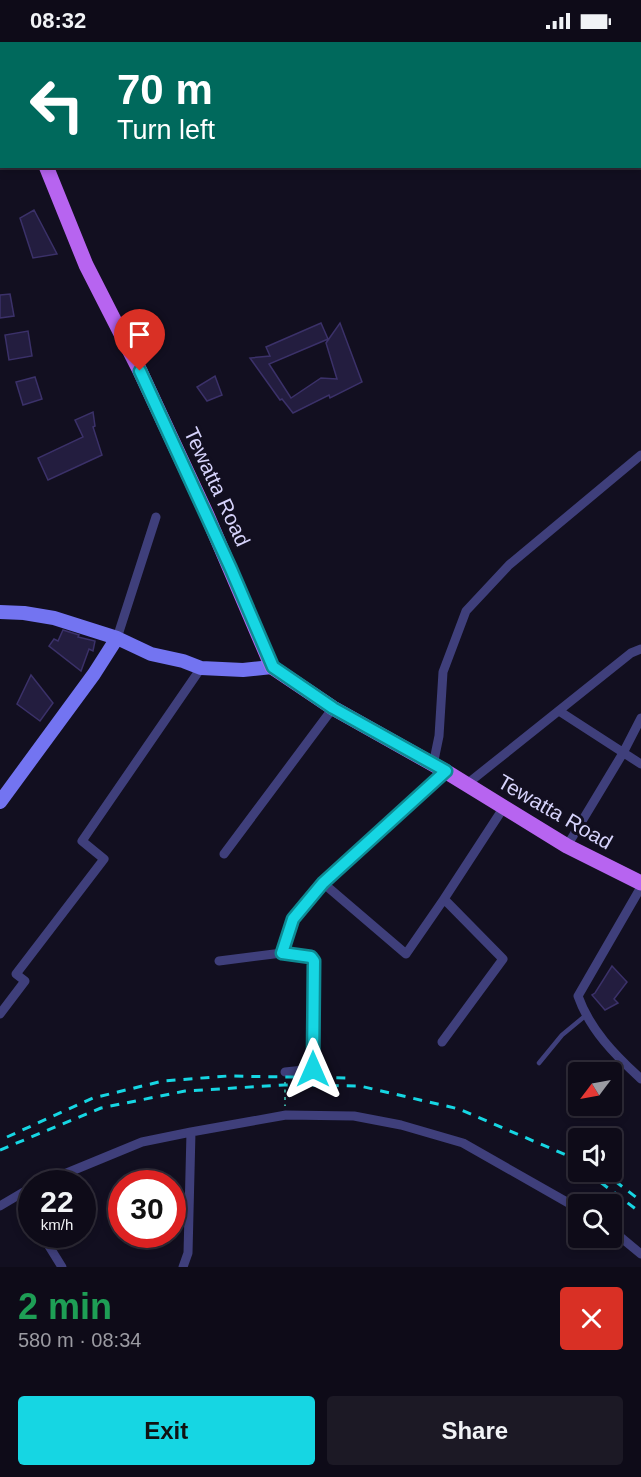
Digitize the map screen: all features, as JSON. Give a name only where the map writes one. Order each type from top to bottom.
[{"type":"main road","name":"Tewatta Road","points":[[47,168],[86,265],[140,371],[207,515],[273,667],[333,708],[467,784],[567,846],[641,885]]},
{"type":"street","points":[[282,953],[293,919],[323,883],[439,768],[443,672],[466,611],[509,565],[641,455]]},
{"type":"street","points":[[0,802],[94,674],[117,638],[156,517]]},
{"type":"street","points":[[0,612],[54,618],[117,638],[151,654],[183,661],[201,668],[243,670],[273,667]]},
{"type":"street","points":[[467,784],[631,653],[641,649]]},
{"type":"street","points":[[0,1014],[25,981],[16,974],[104,859],[82,841],[201,668]]},
{"type":"street","points":[[224,854],[333,708]]},
{"type":"street","points":[[559,711],[641,765]]},
{"type":"street","points":[[567,846],[623,753],[641,718]]},
{"type":"street","points":[[323,883],[406,954],[504,807]]},
{"type":"street","points":[[641,885],[578,996],[585,1016],[613,1053],[641,1079]]},
{"type":"street","points":[[442,1042],[503,959],[444,900]]},
{"type":"street","points":[[219,961],[282,953],[311,957],[314,961],[313,1069],[285,1072]]},
{"type":"street","points":[[74,1170],[142,1142],[191,1132],[286,1115],[354,1116],[401,1125],[464,1143],[568,1203]]},
{"type":"street","points":[[183,1267],[188,1253],[191,1132]]},
{"type":"street","points":[[0,1206],[18,1195]]},
{"type":"street","points":[[622,1238],[641,1254]]},
{"type":"street","points":[[50,1248],[62,1267]]},
{"type":"lane","points":[[539,1063],[562,1035],[585,1016]]},
{"type":"path","points":[[285,1072],[286,1115]]},
{"type":"building","points":[[34,210],[57,254],[33,258],[20,218]]},
{"type":"building","points":[[10,294],[14,316],[0,318],[0,295]]},
{"type":"building","points":[[321,323],[328,339],[269,364],[291,398],[321,378],[337,379],[326,343],[340,323],[362,382],[293,413],[282,399],[280,400],[250,358],[270,356],[266,347]]},
{"type":"building","points":[[28,331],[32,356],[9,360],[5,335]]},
{"type":"building","points":[[215,376],[222,395],[207,401],[197,387]]},
{"type":"building","points":[[35,377],[42,399],[23,405],[16,382]]},
{"type":"building","points":[[93,412],[95,426],[93,427],[102,455],[48,480],[38,458],[83,437],[75,420]]},
{"type":"building","points":[[63,630],[95,641],[93,651],[89,649],[81,671],[49,646],[54,639],[58,641]]},
{"type":"building","points":[[31,675],[53,703],[40,721],[17,704]]},
{"type":"building","points":[[612,966],[627,982],[614,999],[618,1003],[605,1010],[592,995]]},
{"type":"railway","points":[[7,1137],[93,1098],[163,1081],[228,1076],[347,1078]]},
{"type":"railway","points":[[0,1150],[101,1108],[185,1091],[284,1085],[360,1086],[459,1109],[568,1157]]},
{"type":"railway","points":[[600,1182],[641,1213]]},
{"type":"railway","points":[[616,1182],[641,1201]]},
{"type":"route","points":[[140,371],[207,515],[273,667],[333,708],[446,771],[323,883],[293,919],[282,953],[311,957],[314,961],[313,1069]]}]
